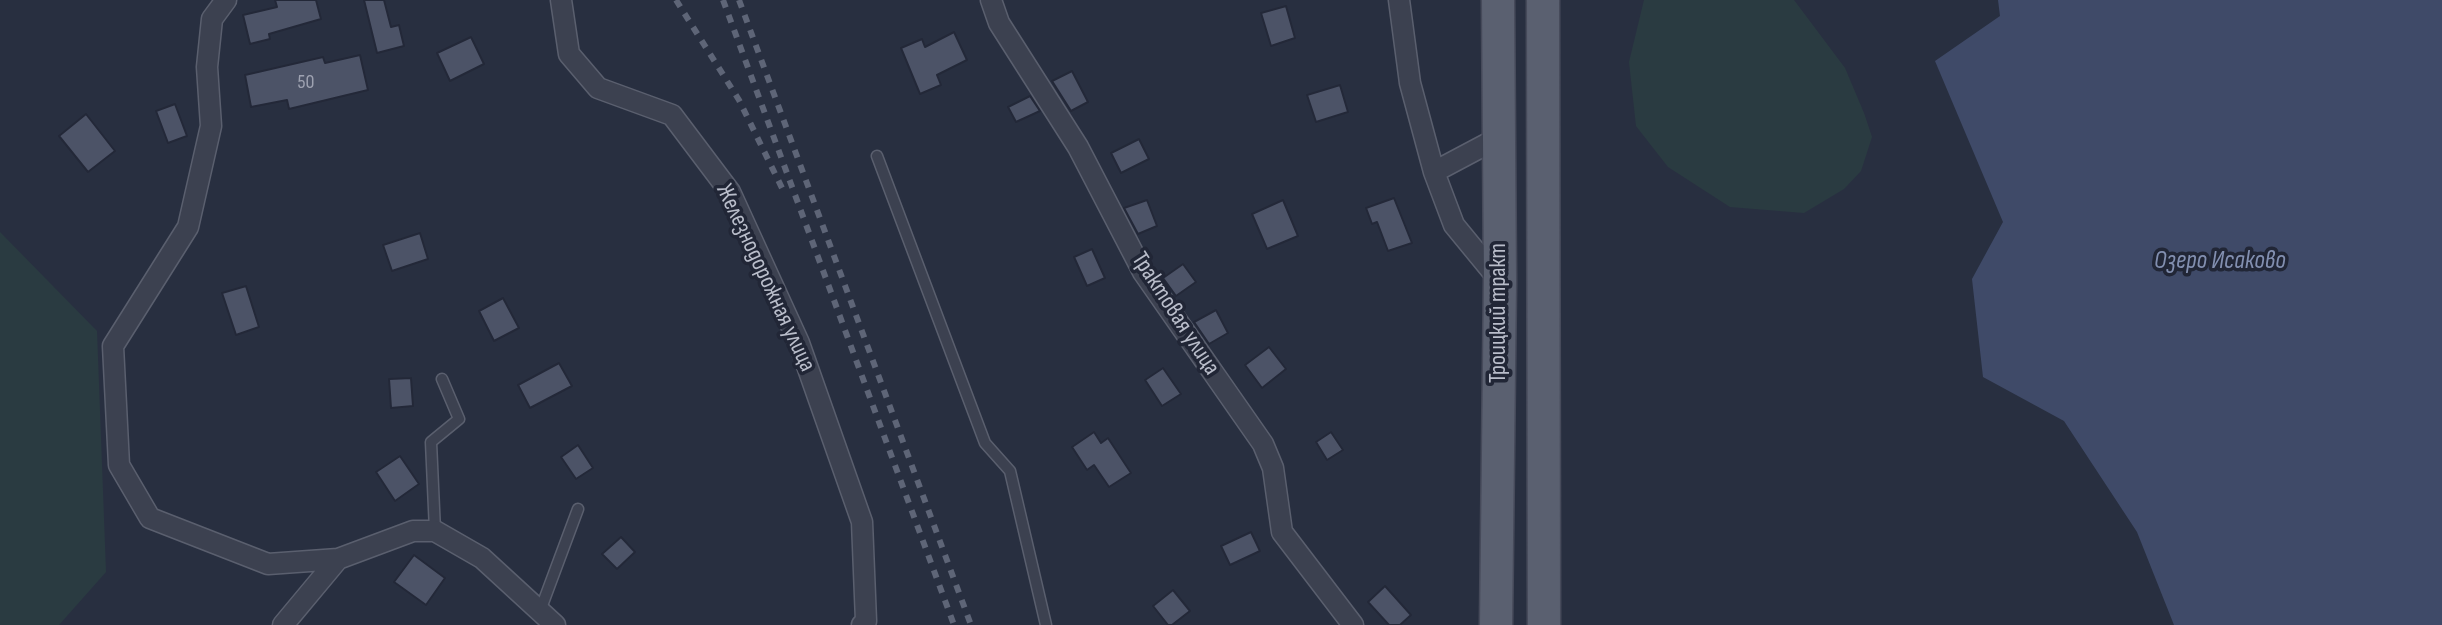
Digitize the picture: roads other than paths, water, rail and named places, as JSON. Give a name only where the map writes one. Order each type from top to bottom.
[{"type":"main road","name":"Троицкий тракт","points":[[1496,625],[1500,281],[1498,0]]},
{"type":"main road","name":"Троицкий тракт","points":[[1543,0],[1544,625]]},
{"type":"street","points":[[226,0],[212,19],[207,67],[211,126],[188,227],[113,346],[119,465],[150,518],[268,564],[338,559],[413,531],[435,531],[482,558],[548,618]]},
{"type":"street","name":"Железнодорожная улица","points":[[561,0],[569,54],[598,88],[672,115],[730,192],[799,343],[862,522],[866,621],[862,625]]},
{"type":"street","name":"Трактовая улица","points":[[991,0],[999,23],[1078,147],[1143,272],[1263,444],[1273,468],[1282,532],[1353,625]]},
{"type":"street","points":[[1399,0],[1410,83],[1434,172],[1454,225],[1500,281]]},
{"type":"street","points":[[1434,172],[1500,137]]},
{"type":"street","points":[[283,625],[338,559]]},
{"type":"lane","points":[[877,156],[985,443],[1010,471],[1046,625]]},
{"type":"lane","points":[[435,531],[431,442],[459,419],[442,379]]},
{"type":"lane","points":[[548,618],[578,509]]},
{"type":"water","name":"Озеро Исаково","points":[[1998,0],[2442,0],[2442,625],[2174,625],[2137,532],[2064,421],[1983,377],[1972,279],[2003,222],[1935,61],[2000,16]]},
{"type":"railway","points":[[676,0],[739,100],[782,188]]},
{"type":"railway","points":[[723,0],[954,625]]},
{"type":"railway","points":[[739,0],[971,625]]}]
